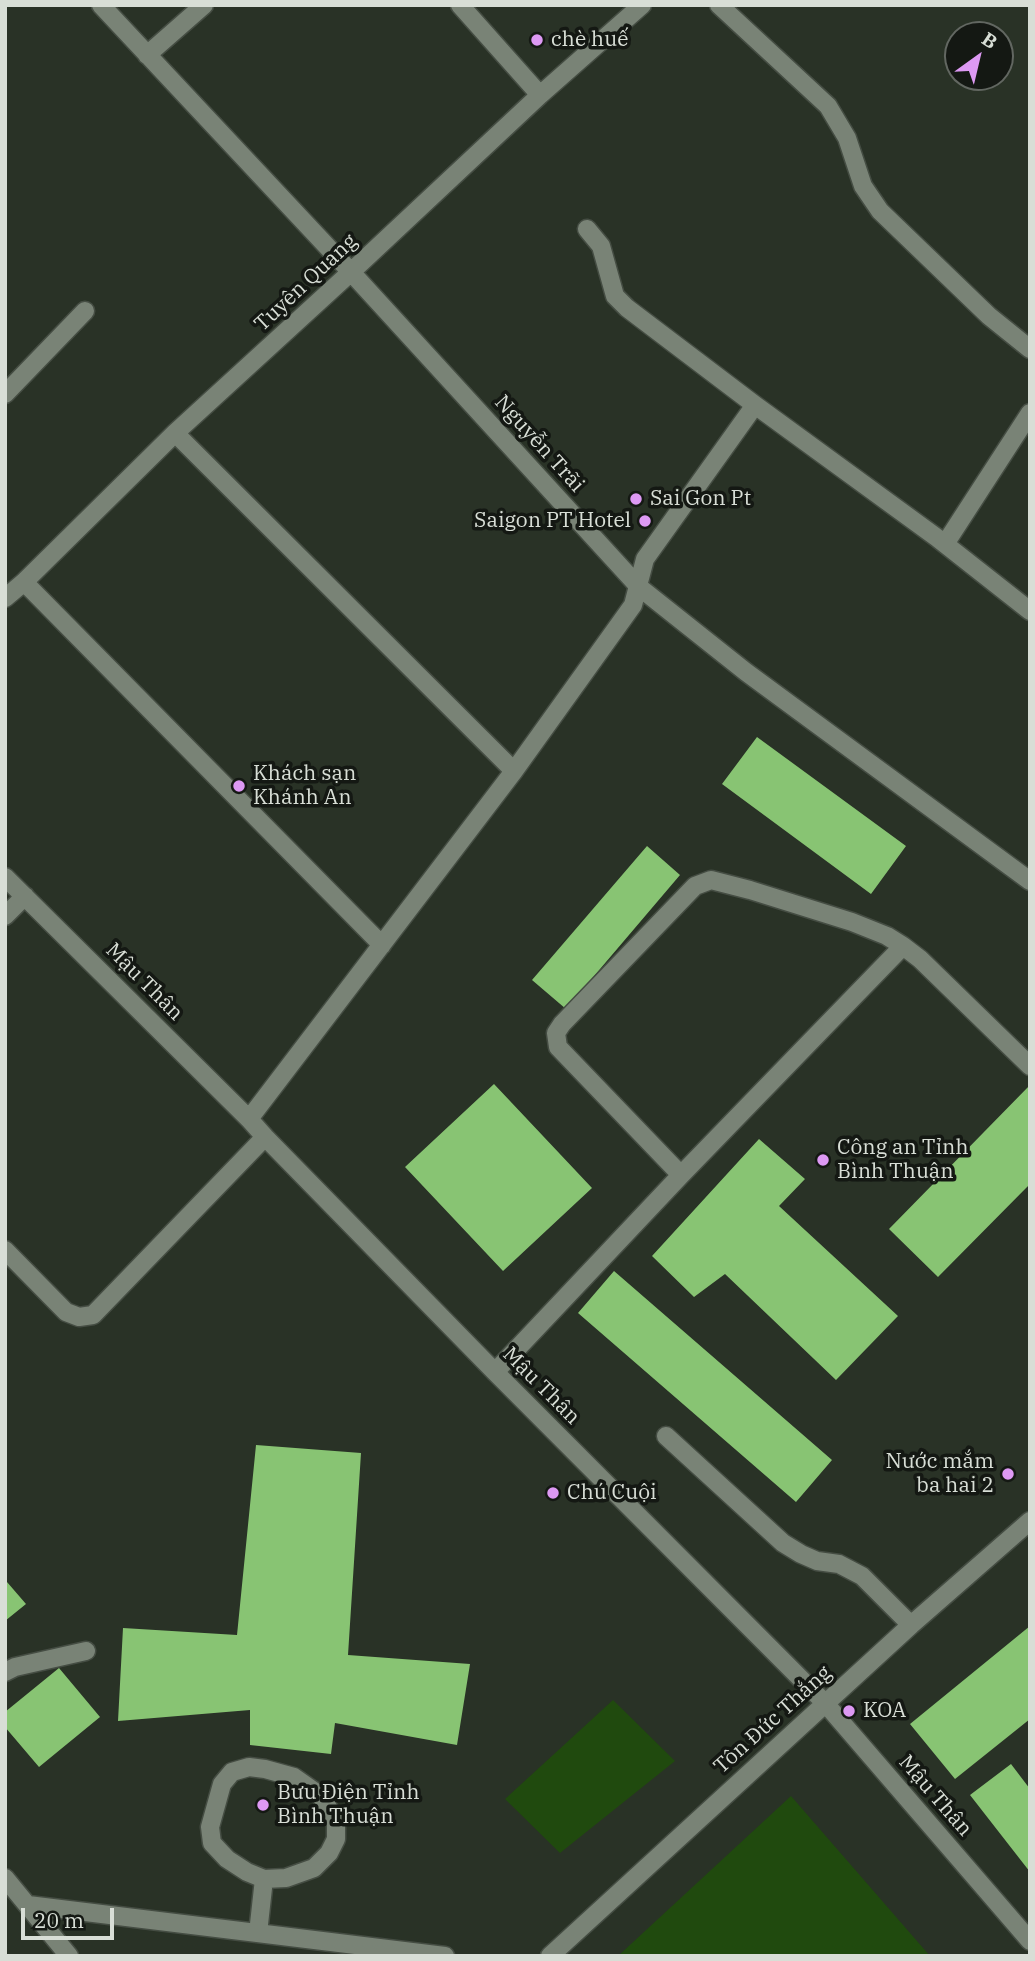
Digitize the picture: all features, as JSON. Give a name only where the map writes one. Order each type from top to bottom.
[{"type":"street","name":"Nguyễn Trãi","points":[[101,5],[351,272],[639,587],[747,672],[1030,880]]},
{"type":"street","points":[[147,55],[204,5]]},
{"type":"street","points":[[460,5],[540,94]]},
{"type":"street","name":"Tuyên Quang","points":[[5,598],[176,433],[540,94],[642,5]]},
{"type":"street","points":[[719,5],[828,106],[847,138],[863,186],[880,211],[989,316],[1030,349]]},
{"type":"street","points":[[587,229],[601,246],[615,296],[626,308],[945,544],[1030,611]]},
{"type":"street","points":[[5,394],[85,311]]},
{"type":"street","points":[[249,1119],[514,771],[633,605],[645,559],[755,405]]},
{"type":"street","points":[[945,544],[1028,419]]},
{"type":"street","points":[[176,433],[514,771]]},
{"type":"street","points":[[24,582],[382,945]]},
{"type":"street","name":"Mậu Thân","points":[[5,877],[249,1119],[495,1372],[825,1703],[1030,1941]]},
{"type":"street","points":[[681,1175],[558,1047],[556,1033],[695,886],[711,880],[852,922],[887,936],[920,959],[1030,1066]]},
{"type":"street","points":[[5,916],[25,896]]},
{"type":"street","points":[[495,1372],[903,946]]},
{"type":"street","points":[[5,1250],[66,1312],[79,1317],[93,1315],[265,1137]]},
{"type":"street","points":[[666,1436],[783,1543],[817,1561],[839,1564],[862,1576],[911,1625]]},
{"type":"street","name":"Tôn Đức Thắng","points":[[550,1956],[911,1625],[1026,1530]]},
{"type":"street","points":[[5,1672],[15,1667],[86,1651]]},
{"type":"street","points":[[249,1768],[265,1769],[293,1777],[321,1796],[336,1821],[336,1839],[329,1853],[314,1868],[286,1878],[264,1879],[227,1859],[212,1843],[210,1827],[222,1784],[232,1772],[249,1768]]},
{"type":"street","points":[[5,1878],[69,1956]]},
{"type":"street","points":[[258,1933],[264,1879]]},
{"type":"street","points":[[28,1905],[445,1956]]},
{"type":"green space","points":[[613,1700],[675,1761],[560,1853],[505,1799]]},
{"type":"green space","points":[[791,1796],[930,1956],[618,1956]]},
{"type":"building","points":[[757,737],[906,846],[871,894],[722,784]]},
{"type":"building","points":[[647,846],[680,875],[566,1009],[532,980]]},
{"type":"building","points":[[494,1084],[592,1188],[503,1271],[405,1167]]},
{"type":"building","points":[[1030,1085],[1030,1184],[938,1277],[889,1229]]},
{"type":"building","points":[[759,1139],[805,1179],[779,1206],[898,1316],[836,1380],[725,1274],[694,1297],[652,1256]]},
{"type":"building","points":[[614,1271],[832,1460],[796,1502],[578,1313]]},
{"type":"building","points":[[256,1445],[361,1453],[348,1655],[470,1664],[457,1745],[335,1723],[331,1754],[250,1745],[250,1710],[118,1721],[123,1628],[237,1635]]},
{"type":"building","points":[[7,1582],[26,1604],[5,1621],[5,1583]]},
{"type":"building","points":[[1030,1626],[1030,1719],[955,1779],[910,1724]]},
{"type":"building","points":[[59,1668],[100,1717],[39,1767],[5,1727],[5,1712]]},
{"type":"building","points":[[1011,1764],[1030,1789],[1030,1872],[970,1795]]},
{"type":"place","name":"chè huế","points":[[537,40]]},
{"type":"place","name":"Sai Gon Pt","points":[[636,499]]},
{"type":"place","name":"Saigon PT Hotel","points":[[645,521]]},
{"type":"place","name":"Khách sạn Khánh An","points":[[239,786]]},
{"type":"place","name":"Công an Tỉnh Bình Thuận","points":[[823,1160]]},
{"type":"place","name":"Nước mắm ba hai 2","points":[[1008,1474]]},
{"type":"place","name":"Chú Cuội","points":[[553,1493]]},
{"type":"place","name":"KOA","points":[[849,1711]]},
{"type":"place","name":"Bưu Điện Tỉnh Bình Thuận","points":[[263,1805]]}]
